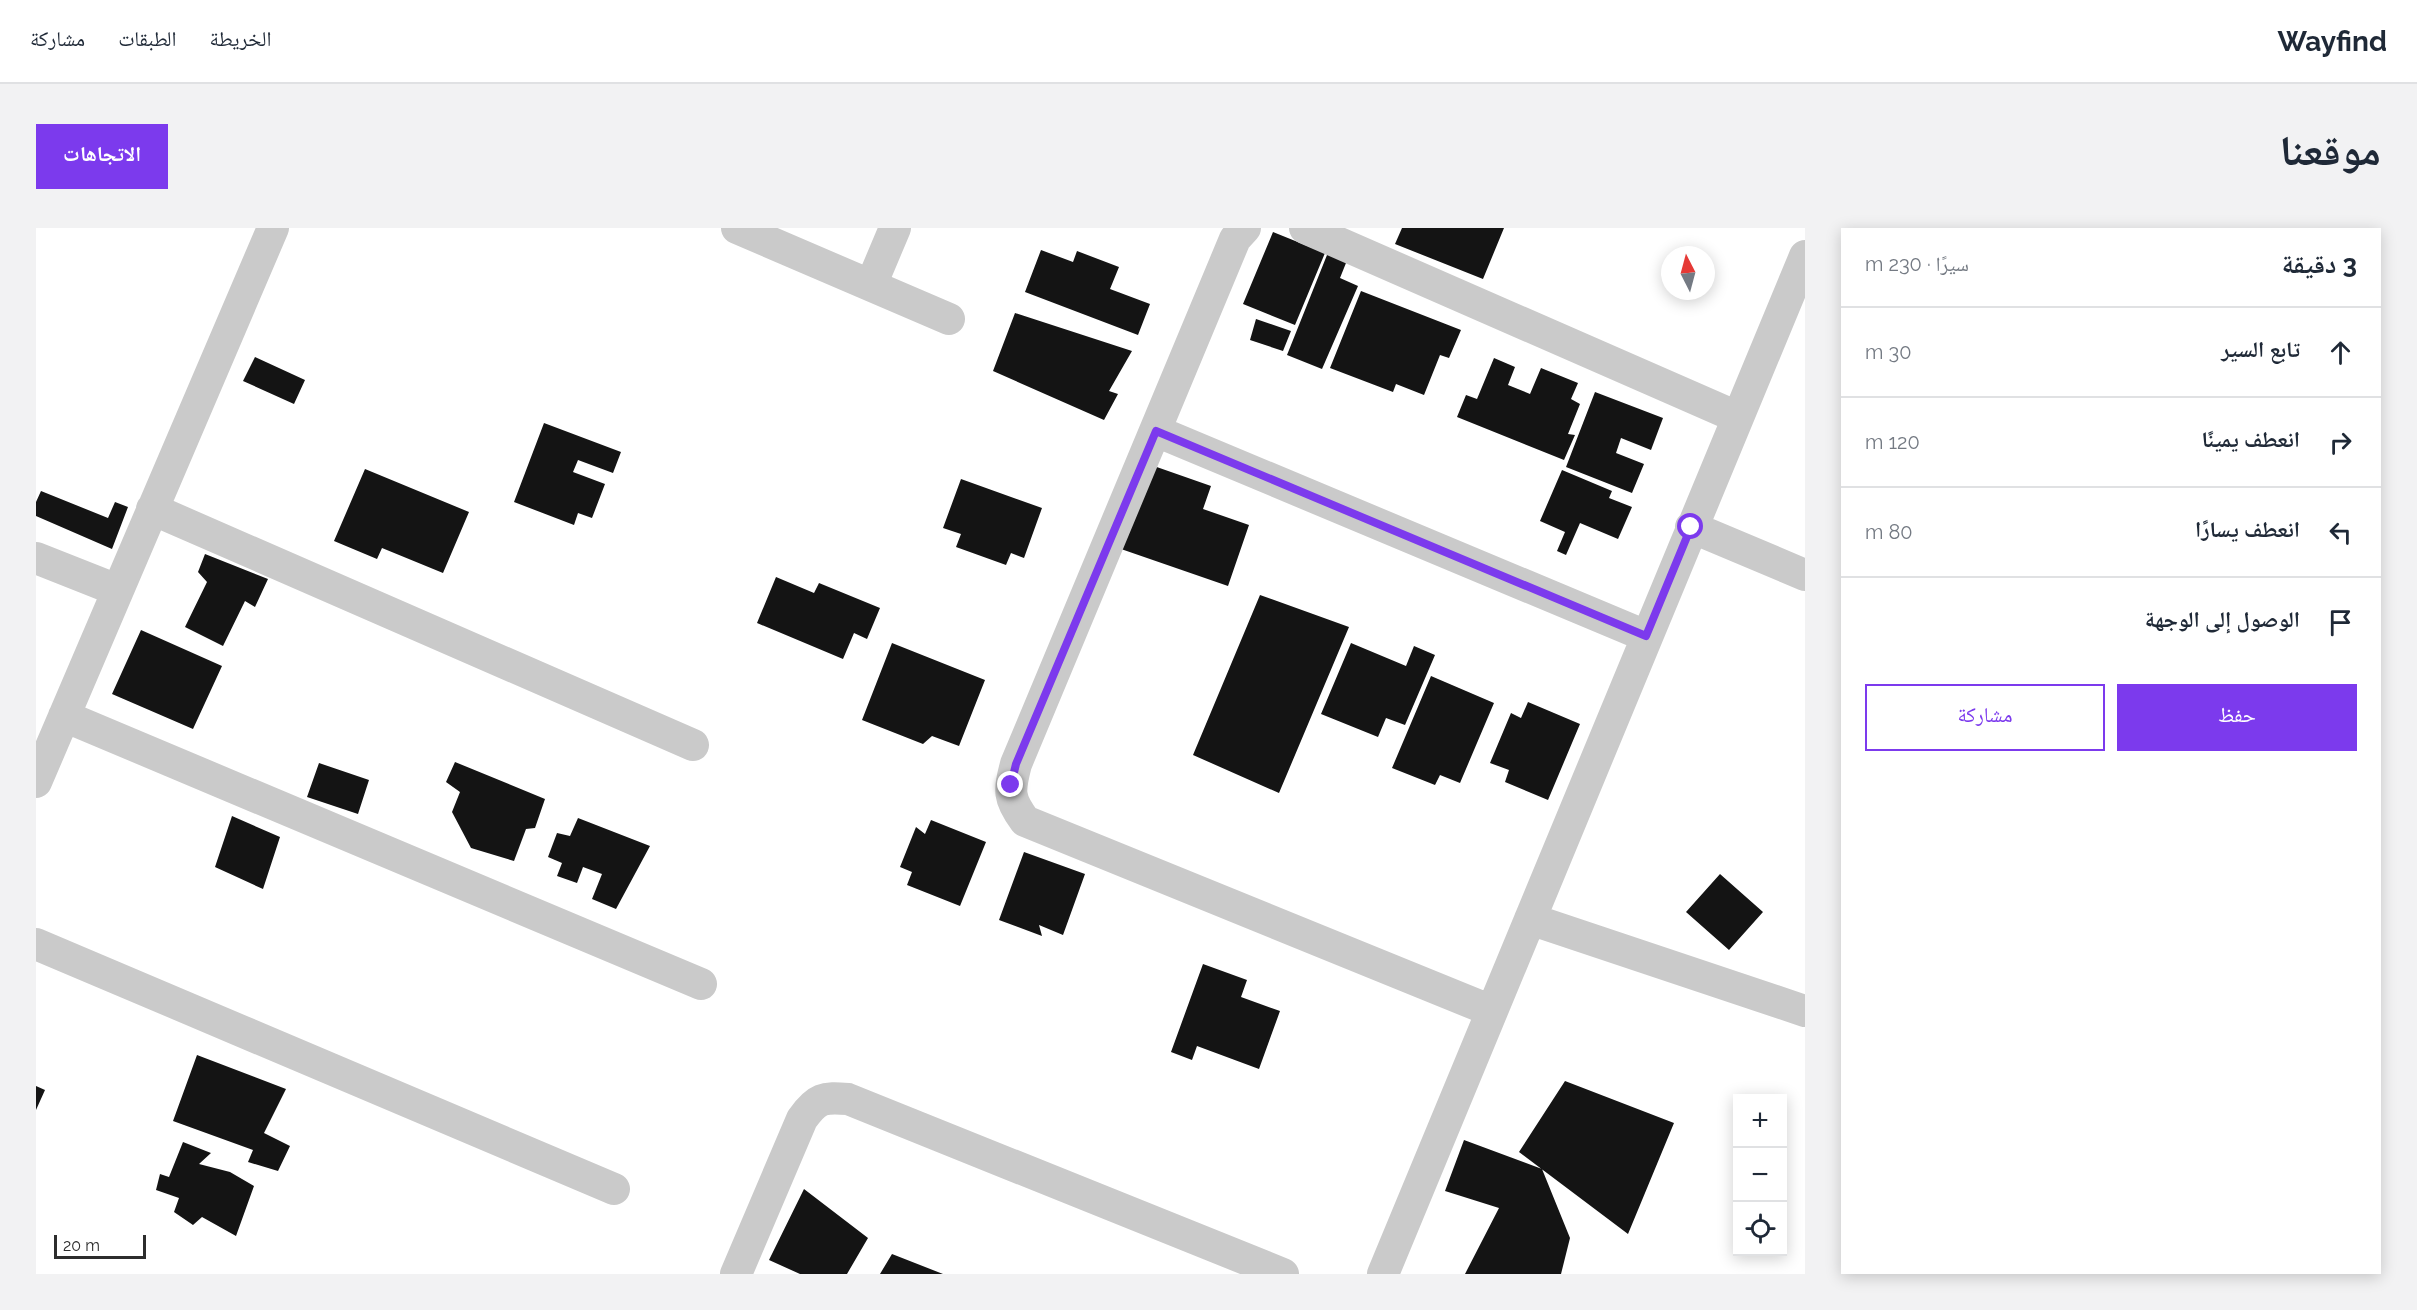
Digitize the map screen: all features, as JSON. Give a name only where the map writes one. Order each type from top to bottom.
[{"type":"street","points":[[36,782],[273,228]]},
{"type":"street","points":[[737,228],[949,319]]},
{"type":"street","points":[[871,285],[895,228]]},
{"type":"street","points":[[1245,228],[1235,239],[1016,764],[1011,785],[1013,805],[1025,821],[1492,1011]]},
{"type":"street","points":[[1305,228],[1737,417]]},
{"type":"street","points":[[1383,1274],[1805,256]]},
{"type":"street","points":[[1156,431],[1646,636]]},
{"type":"street","points":[[152,508],[693,745]]},
{"type":"street","points":[[1691,527],[1805,575]]},
{"type":"street","points":[[36,558],[117,590]]},
{"type":"street","points":[[64,716],[701,984]]},
{"type":"street","points":[[1530,919],[1805,1011]]},
{"type":"street","points":[[36,944],[614,1189]]},
{"type":"street","points":[[736,1274],[802,1119],[813,1104],[829,1097],[848,1099],[1283,1274]]},
{"type":"building","points":[[1402,228],[1504,228],[1483,279],[1395,244]]},
{"type":"building","points":[[1273,232],[1325,253],[1295,325],[1243,304]]},
{"type":"building","points":[[1331,245],[1350,253],[1340,278],[1358,286],[1322,369],[1287,355]]},
{"type":"building","points":[[1041,250],[1073,262],[1077,251],[1119,267],[1110,289],[1150,304],[1138,335],[1025,292]]},
{"type":"building","points":[[1361,291],[1461,330],[1449,358],[1440,355],[1424,395],[1396,384],[1393,392],[1330,368]]},
{"type":"building","points":[[1015,313],[1132,351],[1109,391],[1118,394],[1104,420],[993,371]]},
{"type":"building","points":[[1256,319],[1291,331],[1283,351],[1250,340]]},
{"type":"building","points":[[255,357],[305,380],[294,404],[243,381]]},
{"type":"building","points":[[1494,358],[1515,367],[1508,385],[1530,394],[1541,368],[1578,383],[1571,399],[1580,404],[1568,434],[1575,435],[1564,460],[1457,417],[1466,395],[1477,399]]},
{"type":"building","points":[[1595,392],[1663,418],[1651,450],[1621,438],[1616,453],[1644,464],[1632,493],[1566,467]]},
{"type":"building","points":[[544,423],[621,452],[613,473],[578,460],[573,472],[605,484],[592,518],[578,513],[574,525],[514,502]]},
{"type":"building","points":[[1151,465],[1211,486],[1203,509],[1249,525],[1228,586],[1121,549]]},
{"type":"building","points":[[365,469],[469,512],[443,573],[382,548],[377,559],[334,541]]},
{"type":"building","points":[[1562,470],[1612,491],[1609,498],[1632,507],[1618,539],[1580,523],[1566,555],[1557,551],[1565,532],[1540,521]]},
{"type":"building","points":[[961,479],[1042,508],[1024,558],[1011,553],[1006,565],[956,547],[961,534],[943,528]]},
{"type":"building","points":[[41,491],[108,518],[115,502],[128,507],[112,549],[36,516],[36,502]]},
{"type":"building","points":[[205,554],[268,579],[255,607],[245,601],[223,646],[185,627],[207,582],[198,572]]},
{"type":"building","points":[[776,577],[814,593],[819,583],[880,608],[867,639],[854,633],[843,659],[757,623]]},
{"type":"building","points":[[1260,595],[1349,627],[1279,793],[1193,755]]},
{"type":"building","points":[[141,630],[222,666],[193,729],[112,694]]},
{"type":"building","points":[[892,643],[985,680],[959,746],[932,736],[923,744],[862,720]]},
{"type":"building","points":[[1351,643],[1406,666],[1414,646],[1435,655],[1405,725],[1386,718],[1378,737],[1321,714]]},
{"type":"building","points":[[1431,676],[1494,703],[1460,783],[1440,775],[1435,785],[1392,768]]},
{"type":"building","points":[[1528,702],[1580,724],[1548,800],[1505,782],[1509,770],[1490,763],[1511,713],[1521,718]]},
{"type":"building","points":[[455,762],[545,799],[535,828],[526,829],[514,861],[471,848],[452,812],[460,792],[446,782]]},
{"type":"building","points":[[319,763],[369,780],[358,814],[307,797]]},
{"type":"building","points":[[232,816],[280,837],[263,889],[215,867]]},
{"type":"building","points":[[578,818],[650,846],[616,909],[592,899],[602,874],[583,867],[577,883],[557,876],[562,863],[548,857],[557,833],[570,836]]},
{"type":"building","points":[[931,820],[986,842],[960,906],[907,885],[912,872],[900,867],[916,827],[925,834]]},
{"type":"building","points":[[1024,852],[1085,874],[1063,935],[1039,925],[1042,936],[999,920]]},
{"type":"building","points":[[1720,874],[1763,912],[1729,950],[1686,912]]},
{"type":"building","points":[[1203,964],[1247,980],[1241,997],[1280,1011],[1259,1069],[1197,1046],[1192,1060],[1171,1052]]},
{"type":"building","points":[[197,1055],[286,1089],[264,1133],[290,1146],[278,1171],[248,1162],[253,1150],[173,1121]]},
{"type":"building","points":[[1565,1081],[1674,1123],[1628,1234],[1519,1152]]},
{"type":"building","points":[[36,1086],[45,1090],[36,1110]]},
{"type":"building","points":[[1464,1140],[1542,1169],[1570,1238],[1561,1274],[1465,1274],[1499,1208],[1445,1191]]},
{"type":"building","points":[[183,1142],[211,1153],[199,1164],[230,1172],[254,1186],[236,1236],[202,1217],[193,1225],[174,1212],[179,1198],[156,1190],[160,1174],[169,1177]]},
{"type":"building","points":[[804,1189],[868,1238],[847,1274],[800,1274],[769,1260]]},
{"type":"building","points":[[892,1254],[943,1274],[880,1274]]},
{"type":"route","points":[[1011,785],[1016,764],[1156,431],[1646,636],[1691,527]]}]
